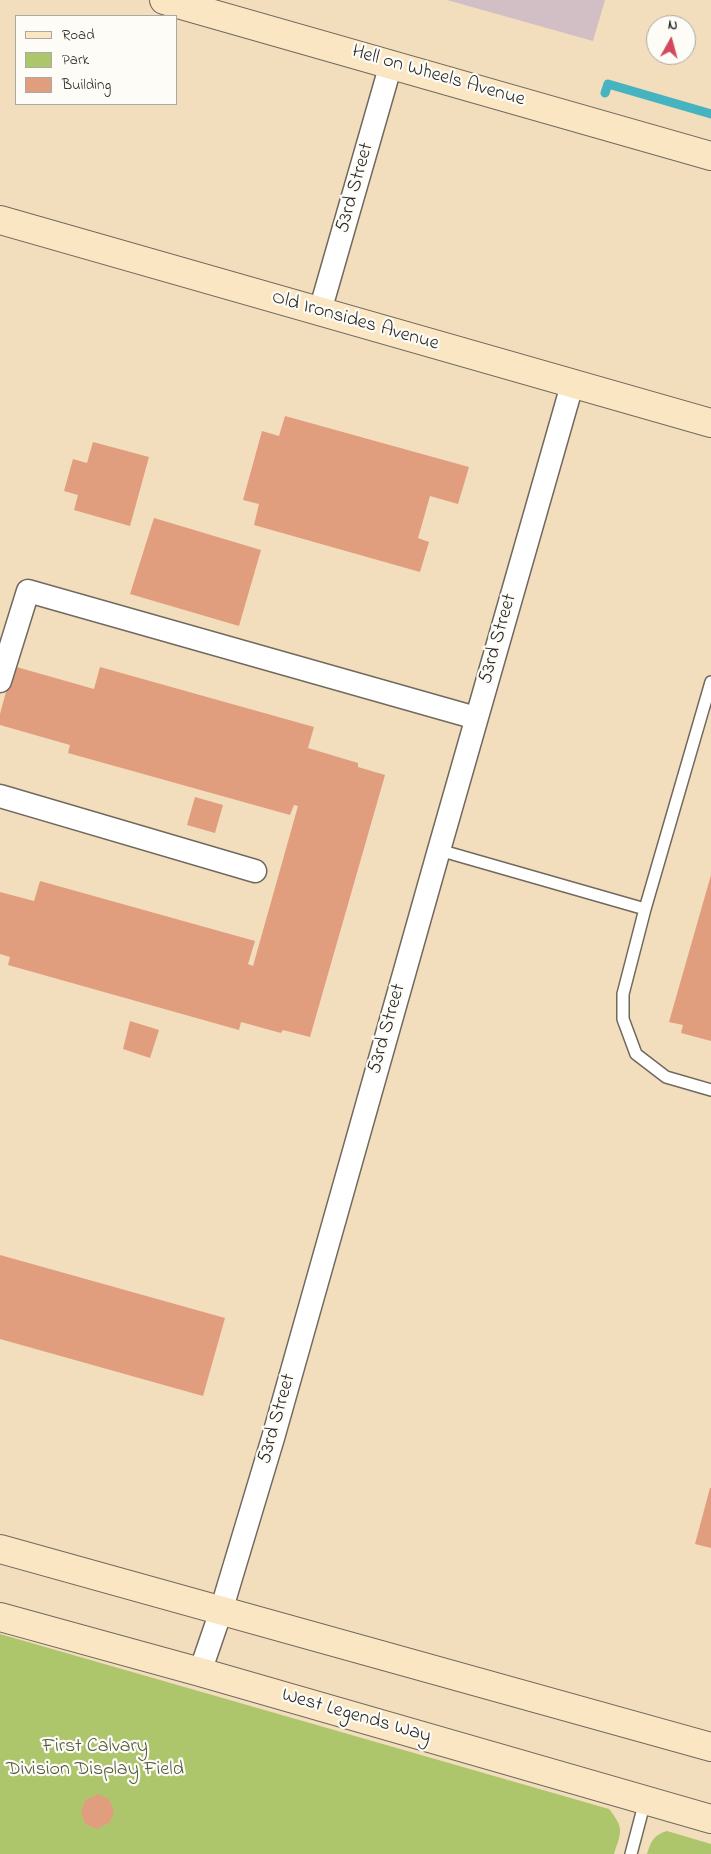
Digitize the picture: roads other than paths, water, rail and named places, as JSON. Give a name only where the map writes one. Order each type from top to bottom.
[{"type":"street","name":"Hell on Wheels Avenue","points":[[164,0],[711,156]]},
{"type":"street","name":"53rd Street","points":[[320,311],[391,64]]},
{"type":"street","name":"Old Ironsides Avenue","points":[[0,220],[572,385],[711,423]]},
{"type":"street","name":"53rd Street","points":[[200,1672],[221,1611],[357,1144],[476,718],[572,385]]},
{"type":"street","points":[[0,681],[28,591],[476,718]]},
{"type":"street","points":[[0,796],[255,871]]},
{"type":"street","points":[[0,1549],[711,1747]]},
{"type":"street","name":"West Legends Way","points":[[0,1617],[200,1672],[711,1819]]},
{"type":"lane","points":[[711,682],[645,909],[623,994],[623,1019],[636,1054],[666,1077],[711,1090]]},
{"type":"lane","points":[[439,850],[645,909]]},
{"type":"lane","points":[[631,1854],[645,1801]]},
{"type":"waterway","points":[[605,93],[608,84],[711,114]]},
{"type":"park label","name":"First Calvary Division Display Field","points":[[95,1760]]}]
